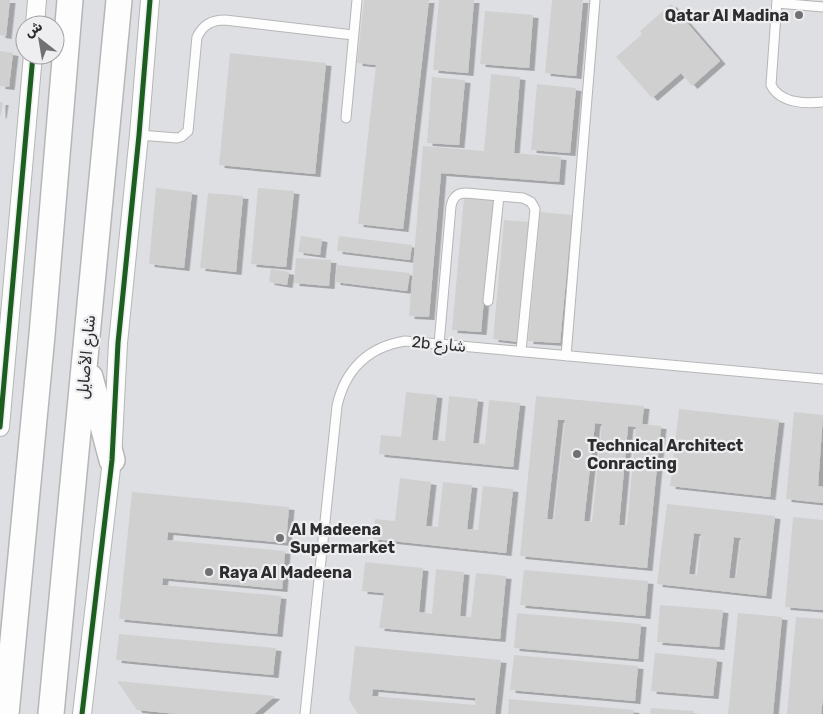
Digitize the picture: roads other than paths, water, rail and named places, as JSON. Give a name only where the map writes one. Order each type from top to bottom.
[{"type":"main road","points":[[6,714],[42,335],[70,0]]},
{"type":"main road","name":"شارع الأصايل","points":[[51,714],[119,0]]},
{"type":"main road","points":[[115,42],[136,0]]},
{"type":"main road","points":[[86,361],[112,460]]},
{"type":"street","points":[[36,15],[37,0]]},
{"type":"street","points":[[82,714],[112,460],[118,343],[139,135],[150,0]]},
{"type":"street","points":[[0,427],[31,65]]},
{"type":"street","points":[[84,696],[94,714]]},
{"type":"lane","points":[[346,118],[356,0]]},
{"type":"lane","points":[[566,356],[595,0]]},
{"type":"lane","points":[[823,7],[777,1],[771,85],[777,94],[787,99],[823,102]]},
{"type":"lane","points":[[139,135],[177,138],[182,137],[188,131],[197,37],[205,26],[211,22],[225,20],[353,35]]},
{"type":"lane","points":[[438,344],[452,200],[461,193],[499,196],[527,200],[534,209],[521,352]]},
{"type":"lane","points":[[488,301],[499,196]]},
{"type":"lane","name":"2b شارع","points":[[305,714],[337,406],[340,394],[351,371],[369,354],[381,348],[405,341],[823,379]]},
{"type":"place","name":"Qatar Al Madina","points":[[799,15]]},
{"type":"place","name":"Technical Architect Conracting","points":[[577,454]]},
{"type":"place","name":"Al Madeena Supermarket","points":[[280,538]]},
{"type":"place","name":"Raya Al Madeena","points":[[209,572]]}]
